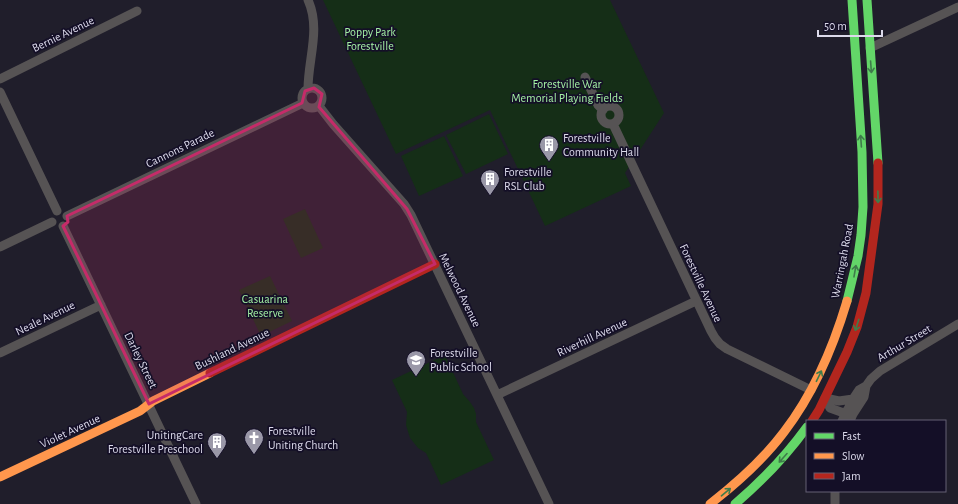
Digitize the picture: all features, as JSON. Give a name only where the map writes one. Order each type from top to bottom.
[{"type":"main road","name":"Warringah Road","points":[[710,504],[741,479],[761,459],[780,437],[804,404],[826,361],[840,325],[852,284],[861,235],[863,200],[852,0]]},
{"type":"main road","points":[[813,420],[832,384],[857,327],[866,293],[873,244],[878,204],[878,162],[867,0]]},
{"type":"main road","name":"Bushland Avenue","points":[[149,404],[435,264]]},
{"type":"main road","name":"Forestville Avenue","points":[[811,390],[825,398]]},
{"type":"main road","name":"Violet Avenue","points":[[0,477],[140,411],[149,404]]},
{"type":"main road","points":[[735,504],[767,476],[806,429]]},
{"type":"street","points":[[308,0],[314,20],[313,46],[308,89]]},
{"type":"street","points":[[870,48],[958,7]]},
{"type":"street","name":"Bernie Avenue","points":[[0,79],[137,11]]},
{"type":"street","name":"Forestville Avenue","points":[[585,78],[598,105],[603,110],[601,115],[603,121],[608,124],[613,124],[696,301],[715,338],[727,349],[811,390]]},
{"type":"street","points":[[314,88],[320,91],[322,97],[321,104],[316,108],[310,108],[303,102],[303,93],[308,89],[314,88]]},
{"type":"street","points":[[0,92],[57,212]]},
{"type":"street","name":"Cannons Parade","points":[[67,216],[303,102]]},
{"type":"street","name":"Melwood Avenue","points":[[319,106],[407,209],[435,264],[549,504]]},
{"type":"street","points":[[603,110],[611,106],[616,109],[619,117],[613,124]]},
{"type":"street","points":[[62,211],[67,216],[67,223],[61,227],[56,226],[52,222],[53,215],[57,212],[62,211]]},
{"type":"street","points":[[0,247],[52,222]]},
{"type":"street","name":"Darley Street","points":[[63,226],[196,504]]},
{"type":"street","name":"Riverhill Avenue","points":[[497,395],[696,301]]},
{"type":"street","name":"Neale Avenue","points":[[0,353],[101,305]]},
{"type":"street","name":"Arthur Street","points":[[852,399],[859,390],[866,386],[880,371],[958,324]]},
{"type":"street","name":"Arthur Street","points":[[846,416],[864,397],[866,386]]},
{"type":"street","points":[[825,398],[839,401],[852,399],[846,416],[830,408],[825,398]]},
{"type":"street","points":[[834,492],[835,504]]},
{"type":"highlighted area","points":[[314,88],[322,94],[319,107],[407,209],[435,264],[149,404],[63,226],[68,222],[67,216],[302,103],[305,91]]},
{"type":"green space","name":"Forestville War Memorial Playing Fields","points":[[323,0],[610,0],[664,113],[625,173],[631,186],[545,226],[490,110],[396,154]]},
{"type":"green space","points":[[489,114],[508,154],[466,174],[446,135]]},
{"type":"green space","points":[[444,136],[463,176],[419,196],[401,156]]},
{"type":"green space","points":[[305,209],[323,248],[301,258],[283,219]]},
{"type":"green space","name":"Casuarina Reserve","points":[[270,276],[292,321],[261,336],[239,290]]},
{"type":"green space","points":[[445,355],[463,394],[474,408],[476,422],[494,460],[441,485],[426,453],[418,448],[410,438],[406,425],[407,412],[392,380]]},
{"type":"traffic: fast","points":[[847,301],[858,256],[863,207],[862,152],[852,0]]},
{"type":"traffic: fast","points":[[867,0],[878,163]]},
{"type":"traffic: fast","points":[[735,504],[773,468],[806,428]]},
{"type":"traffic: slow","points":[[710,504],[758,462],[776,442],[795,417],[822,370],[847,301]]},
{"type":"traffic: slow","points":[[0,477],[140,411],[153,401],[210,373]]},
{"type":"traffic: jam","points":[[813,420],[847,352],[857,327],[866,293],[878,204],[878,163]]},
{"type":"traffic: jam","points":[[210,373],[435,264]]},
{"type":"place","name":"Forestville Community Hall","points":[[549,162]]},
{"type":"place","name":"Forestville RSL Club","points":[[490,196]]},
{"type":"place","name":"Forestville Public School","points":[[416,377]]},
{"type":"place","name":"Forestville Uniting Church","points":[[254,455]]},
{"type":"place","name":"UnitingCare Forestville Preschool","points":[[217,459]]},
{"type":"park label","name":"Poppy Park Forestville","points":[[370,39]]}]
